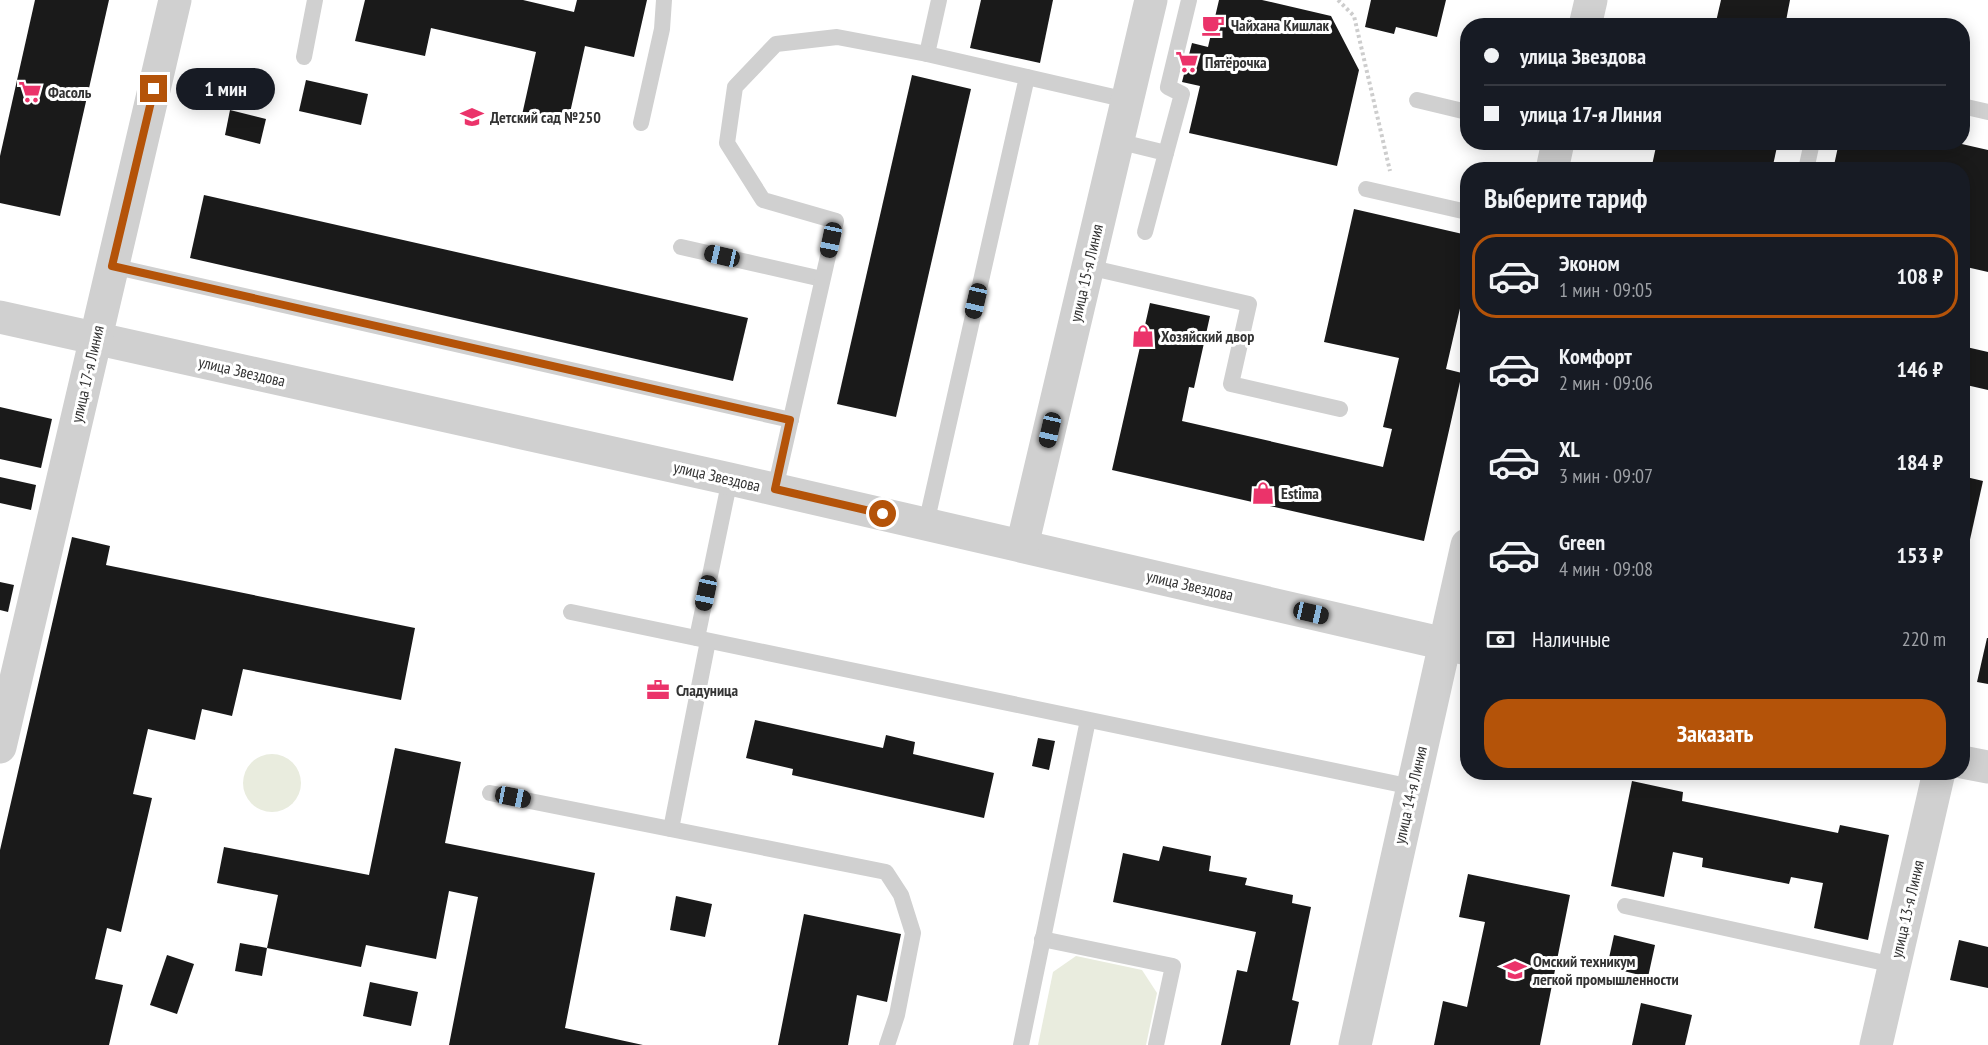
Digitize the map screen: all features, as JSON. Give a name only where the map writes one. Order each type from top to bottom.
[{"type":"street","name":"улица 17-я Линия","points":[[0,747],[175,0]]},
{"type":"street","name":"улица 15-я Линия","points":[[1022,546],[1151,0]]},
{"type":"street","points":[[1587,18],[1591,0]]},
{"type":"street","name":"улица Звездова","points":[[0,317],[775,489],[1456,647]]},
{"type":"street","name":"улица 14-я Линия","points":[[1355,1045],[1412,787],[1456,647],[1460,610]]},
{"type":"street","points":[[1970,764],[1988,767]]},
{"type":"street","name":"улица 13-я Линия","points":[[1876,1045],[1937,780]]},
{"type":"lane","points":[[304,57],[315,0]]},
{"type":"lane","points":[[641,123],[662,29],[664,0]]},
{"type":"lane","points":[[927,54],[939,0]]},
{"type":"lane","points":[[1145,232],[1182,94],[1168,87],[1189,0]]},
{"type":"lane","points":[[775,489],[836,221],[763,200],[727,143],[735,87],[776,44],[837,37],[927,54],[1127,100]]},
{"type":"lane","points":[[926,524],[1027,77]]},
{"type":"lane","points":[[1417,100],[1460,110]]},
{"type":"lane","points":[[1970,108],[1988,112]]},
{"type":"lane","points":[[1118,141],[1166,153]]},
{"type":"lane","points":[[1366,189],[1460,210]]},
{"type":"lane","points":[[681,247],[822,279]]},
{"type":"lane","points":[[112,266],[790,420]]},
{"type":"lane","points":[[1088,267],[1250,304],[1231,384],[1340,409]]},
{"type":"lane","points":[[671,829],[730,479]]},
{"type":"lane","points":[[571,612],[1412,787]]},
{"type":"lane","points":[[1021,1045],[1088,720]]},
{"type":"lane","points":[[490,793],[886,872],[901,895],[913,933],[897,1015],[887,1045]]},
{"type":"lane","points":[[1624,906],[1894,965]]},
{"type":"lane","points":[[1042,939],[1173,966],[1156,1045]]},
{"type":"path","points":[[1338,0],[1354,16],[1395,195]]},
{"type":"shaded area","points":[[272,754],[288,759],[296,767],[301,783],[296,799],[288,807],[272,812],[256,807],[248,799],[243,783],[248,767],[256,759]]},
{"type":"shaded area","points":[[1076,956],[1142,970],[1157,993],[1146,1045],[1038,1045],[1053,972]]},
{"type":"building","points":[[35,0],[109,0],[60,216],[0,203],[0,156]]},
{"type":"building","points":[[365,0],[523,0],[574,12],[577,0],[647,0],[634,57],[585,46],[567,126],[522,115],[536,52],[431,28],[425,56],[355,41]]},
{"type":"building","points":[[981,0],[1053,0],[1040,63],[970,48]]},
{"type":"building","points":[[1219,0],[1262,0],[1331,16],[1359,70],[1337,166],[1189,133],[1200,86],[1182,82],[1192,43],[1208,47]]},
{"type":"building","points":[[1371,0],[1446,0],[1437,37],[1396,27],[1394,34],[1365,27]]},
{"type":"building","points":[[1721,0],[1790,0],[1787,18],[1717,18]]},
{"type":"building","points":[[912,75],[971,89],[896,417],[837,404]]},
{"type":"building","points":[[306,80],[368,94],[361,125],[299,111]]},
{"type":"building","points":[[230,110],[266,119],[260,144],[225,135]]},
{"type":"building","points":[[1970,146],[1988,150],[1988,272],[1970,268],[1970,162],[1835,162],[1837,150],[1970,150]]},
{"type":"building","points":[[1655,150],[1776,150],[1774,162],[1653,162]]},
{"type":"building","points":[[204,195],[748,318],[733,381],[190,258]]},
{"type":"building","points":[[1354,209],[1460,233],[1460,308],[1446,369],[1460,372],[1460,382],[1424,541],[1112,470],[1150,303],[1210,316],[1194,388],[1189,387],[1182,421],[1383,467],[1392,429],[1383,427],[1399,358],[1324,342]]},
{"type":"building","points":[[1970,348],[1988,352],[1988,390],[1970,386]]},
{"type":"building","points":[[0,407],[52,419],[41,468],[0,459]]},
{"type":"building","points":[[0,477],[36,485],[31,510],[0,503]]},
{"type":"building","points":[[1970,478],[1983,481],[1970,540]]},
{"type":"building","points":[[72,537],[110,546],[106,565],[415,628],[401,700],[243,669],[232,716],[202,709],[195,740],[148,729],[133,794],[152,798],[121,932],[107,928],[95,979],[123,985],[109,1045],[0,1045],[0,850]]},
{"type":"building","points":[[0,582],[14,585],[8,612],[0,610]]},
{"type":"building","points":[[1988,638],[1988,684],[1977,682]]},
{"type":"building","points":[[755,720],[883,748],[886,735],[915,742],[913,754],[994,773],[984,818],[792,775],[793,769],[746,758]]},
{"type":"building","points":[[1038,738],[1055,741],[1049,770],[1032,766]]},
{"type":"building","points":[[395,748],[461,762],[445,843],[595,873],[565,1028],[643,1045],[449,1045],[478,897],[449,891],[436,959],[366,945],[361,967],[267,948],[278,895],[217,883],[224,847],[369,875]]},
{"type":"building","points":[[1632,781],[1683,792],[1682,801],[1838,833],[1840,825],[1889,835],[1868,940],[1814,928],[1823,883],[1791,877],[1789,884],[1702,867],[1703,858],[1673,852],[1664,897],[1611,886]]},
{"type":"building","points":[[1163,846],[1211,856],[1209,871],[1247,878],[1245,885],[1293,895],[1292,903],[1311,907],[1292,1000],[1299,1002],[1290,1045],[1221,1045],[1237,970],[1247,972],[1256,932],[1113,902],[1123,853],[1159,861]]},
{"type":"building","name":"Омский техникум легкой промышленности","points":[[1468,874],[1570,895],[1540,1045],[1434,1045],[1443,1001],[1467,1007],[1485,922],[1459,917]]},
{"type":"building","points":[[676,896],[712,904],[705,937],[670,930]]},
{"type":"building","points":[[804,914],[901,934],[887,1002],[857,995],[848,1045],[778,1045]]},
{"type":"building","points":[[1614,935],[1655,945],[1648,977],[1607,967]]},
{"type":"building","points":[[1959,940],[1988,947],[1988,988],[1950,980]]},
{"type":"building","points":[[240,943],[267,948],[262,976],[235,971]]},
{"type":"building","points":[[167,955],[194,964],[177,1014],[150,1005]]},
{"type":"building","points":[[370,982],[418,992],[411,1026],[363,1016]]},
{"type":"building","points":[[1641,1003],[1692,1015],[1685,1045],[1632,1045]]},
{"type":"place","name":"Чайхана Кишлак","points":[[1213,25]]},
{"type":"place","name":"Пятёрочка","points":[[1187,62]]},
{"type":"place","name":"Фасоль","points":[[30,92]]},
{"type":"place","name":"Детский сад №250","points":[[472,117]]},
{"type":"place","name":"Хозяйский двор","points":[[1143,336]]},
{"type":"place","name":"Estima","points":[[1263,493]]},
{"type":"place","name":"Сладуница","points":[[658,690]]},
{"type":"place","name":"Омский техникум легкой промышленности","points":[[1515,970]]},
{"type":"route","points":[[154,89],[112,266],[790,420],[775,489],[883,514]]}]
